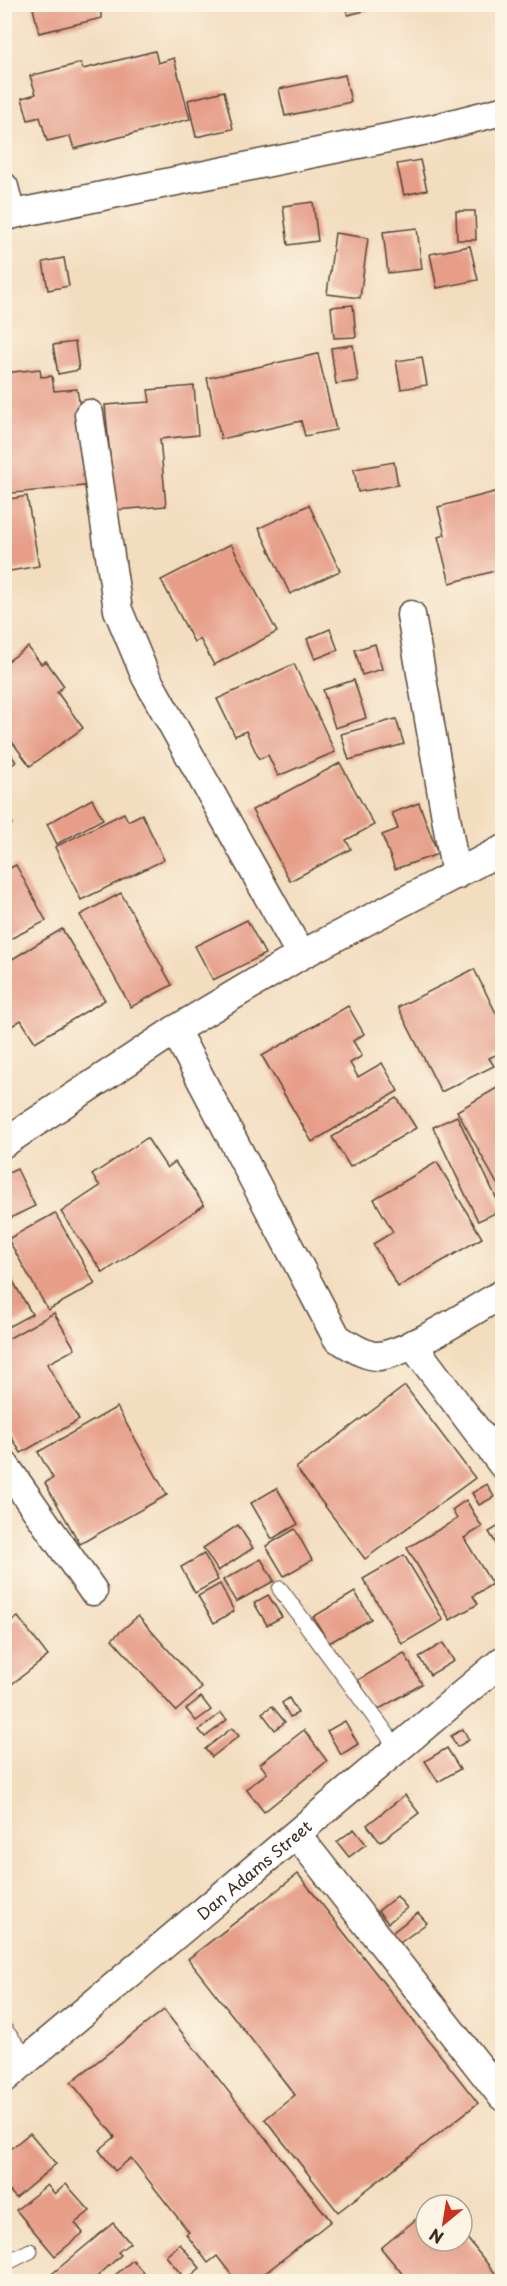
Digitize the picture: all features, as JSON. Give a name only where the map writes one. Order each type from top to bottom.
[{"type":"street","points":[[4,187],[8,215],[432,129],[502,111]]},
{"type":"street","points":[[89,414],[118,610],[146,677],[301,955]]},
{"type":"street","points":[[411,615],[456,875]]},
{"type":"street","points":[[4,1143],[176,1030],[301,955],[502,850]]},
{"type":"street","points":[[176,1030],[337,1338],[354,1348],[377,1356],[412,1344],[502,1294]]},
{"type":"street","points":[[412,1344],[502,1464]]},
{"type":"street","points":[[4,1464],[93,1591]]},
{"type":"street","name":"Dan Adams Street","points":[[4,2079],[502,1661]]},
{"type":"street","points":[[297,1835],[502,2096]]},
{"type":"lane","points":[[280,1589],[398,1749]]},
{"type":"lane","points":[[4,2030],[28,2059]]},
{"type":"lane","points":[[4,2264],[30,2251]]},
{"type":"building","points":[[32,4],[98,4],[102,18],[39,33]]},
{"type":"building","points":[[345,4],[386,4],[387,5],[348,15]]},
{"type":"building","points":[[155,51],[158,63],[174,58],[190,119],[74,149],[70,136],[47,141],[40,117],[28,120],[22,98],[36,94],[30,76],[81,63],[83,69]]},
{"type":"building","points":[[345,75],[351,102],[285,116],[279,89]]},
{"type":"building","points":[[224,91],[233,129],[196,137],[188,100]]},
{"type":"building","points":[[420,160],[427,190],[404,195],[397,164]]},
{"type":"building","points":[[313,202],[318,241],[288,245],[283,206]]},
{"type":"building","points":[[456,211],[475,211],[476,240],[457,240]]},
{"type":"building","points":[[417,228],[422,269],[388,273],[383,232]]},
{"type":"building","points":[[335,233],[368,238],[360,298],[327,294]]},
{"type":"building","points":[[470,246],[478,280],[437,288],[430,254]]},
{"type":"building","points":[[64,258],[69,286],[48,290],[43,262]]},
{"type":"building","points":[[353,305],[356,337],[334,338],[331,307]]},
{"type":"building","points":[[75,342],[79,370],[58,374],[53,345]]},
{"type":"building","points":[[353,345],[358,381],[336,384],[331,348]]},
{"type":"building","points":[[318,354],[336,430],[305,436],[301,421],[221,439],[207,378]]},
{"type":"building","points":[[422,357],[427,385],[401,389],[396,361]]},
{"type":"building","points":[[40,369],[41,377],[52,376],[54,391],[77,389],[93,485],[4,494],[4,373]]},
{"type":"building","points":[[194,386],[198,435],[160,439],[166,506],[115,510],[105,405],[150,402],[148,390]]},
{"type":"building","points":[[394,462],[398,485],[358,492],[354,469]]},
{"type":"building","points":[[502,490],[502,569],[450,583],[438,537],[445,535],[438,507]]},
{"type":"building","points":[[27,496],[39,566],[4,572],[4,500]]},
{"type":"building","points":[[309,505],[340,571],[290,594],[259,528]]},
{"type":"building","points":[[231,544],[277,632],[214,665],[200,639],[194,642],[161,580]]},
{"type":"building","points":[[330,629],[338,650],[315,659],[307,639]]},
{"type":"building","points":[[375,644],[382,669],[362,675],[355,650]]},
{"type":"building","points":[[28,647],[41,664],[46,661],[64,686],[57,692],[83,728],[30,766],[4,731],[4,664]]},
{"type":"building","points":[[294,664],[335,752],[278,776],[268,755],[259,759],[246,731],[235,736],[217,699]]},
{"type":"building","points":[[354,680],[366,718],[335,728],[323,690]]},
{"type":"building","points":[[396,719],[404,744],[349,760],[341,734]]},
{"type":"building","points":[[4,746],[16,762],[4,770]]},
{"type":"building","points":[[340,763],[374,825],[346,840],[351,849],[290,881],[252,810]]},
{"type":"building","points":[[92,799],[103,819],[57,844],[47,824]]},
{"type":"building","points":[[419,803],[438,854],[395,869],[382,835],[398,829],[392,813]]},
{"type":"building","points":[[5,812],[12,823],[5,828]]},
{"type":"building","points":[[124,813],[128,821],[142,814],[164,860],[81,900],[55,847]]},
{"type":"building","points":[[16,865],[46,921],[4,942],[4,871]]},
{"type":"building","points":[[121,893],[172,985],[131,1007],[80,915]]},
{"type":"building","points":[[247,920],[265,954],[213,980],[195,946]]},
{"type":"building","points":[[62,929],[105,1000],[35,1042],[21,1020],[4,1031],[4,964]]},
{"type":"building","points":[[474,969],[502,1025],[502,1052],[489,1058],[494,1066],[441,1092],[398,1007]]},
{"type":"building","points":[[348,1006],[364,1034],[353,1041],[362,1056],[350,1063],[358,1077],[382,1063],[398,1091],[312,1142],[262,1056]]},
{"type":"building","points":[[502,1085],[502,1193],[457,1111]]},
{"type":"building","points":[[397,1098],[416,1128],[350,1167],[332,1137]]},
{"type":"building","points":[[457,1116],[502,1210],[478,1221],[433,1127]]},
{"type":"building","points":[[147,1138],[167,1168],[175,1162],[204,1205],[103,1273],[61,1212],[100,1186],[92,1175]]},
{"type":"building","points":[[437,1162],[482,1238],[398,1287],[373,1244],[393,1232],[374,1199]]},
{"type":"building","points":[[17,1169],[35,1206],[6,1220],[4,1175]]},
{"type":"building","points":[[55,1213],[95,1284],[48,1310],[8,1239]]},
{"type":"building","points":[[4,1266],[32,1314],[4,1329]]},
{"type":"building","points":[[54,1313],[75,1349],[47,1364],[79,1420],[21,1453],[4,1425],[4,1341]]},
{"type":"building","points":[[405,1386],[475,1478],[365,1559],[296,1468]]},
{"type":"building","points":[[117,1407],[167,1495],[80,1544],[45,1483],[53,1478],[38,1452]]},
{"type":"building","points":[[487,1484],[494,1497],[479,1505],[472,1493]]},
{"type":"building","points":[[277,1488],[298,1524],[272,1539],[251,1503]]},
{"type":"building","points":[[466,1500],[482,1527],[464,1538],[492,1584],[473,1596],[478,1604],[450,1620],[407,1548],[457,1519],[452,1510]]},
{"type":"building","points":[[502,1524],[502,1551],[501,1552],[489,1532]]},
{"type":"building","points":[[238,1525],[253,1548],[218,1571],[203,1548]]},
{"type":"building","points":[[295,1529],[312,1560],[284,1576],[266,1546]]},
{"type":"building","points":[[4,1552],[10,1560],[4,1564]]},
{"type":"building","points":[[204,1554],[218,1580],[195,1593],[181,1567]]},
{"type":"building","points":[[404,1555],[443,1620],[402,1644],[363,1579]]},
{"type":"building","points":[[261,1559],[274,1581],[236,1602],[223,1580]]},
{"type":"building","points":[[220,1584],[234,1611],[214,1623],[198,1596]]},
{"type":"building","points":[[355,1592],[371,1619],[329,1643],[313,1617]]},
{"type":"building","points":[[268,1595],[282,1617],[267,1625],[254,1603]]},
{"type":"building","points":[[138,1616],[202,1688],[176,1711],[112,1639]]},
{"type":"building","points":[[18,1617],[48,1656],[4,1690],[4,1627]]},
{"type":"building","points":[[443,1643],[454,1661],[430,1675],[419,1657]]},
{"type":"building","points":[[404,1653],[422,1684],[376,1711],[358,1680]]},
{"type":"building","points":[[201,1697],[211,1710],[196,1721],[186,1709]]},
{"type":"building","points":[[289,1698],[298,1713],[290,1717],[282,1703]]},
{"type":"building","points":[[272,1706],[285,1722],[275,1730],[262,1713]]},
{"type":"building","points":[[221,1713],[227,1720],[205,1737],[199,1730]]},
{"type":"building","points":[[345,1721],[358,1744],[341,1755],[327,1731]]},
{"type":"building","points":[[232,1728],[239,1736],[212,1757],[205,1749]]},
{"type":"building","points":[[463,1729],[469,1740],[457,1747],[451,1736]]},
{"type":"building","points":[[304,1730],[327,1761],[264,1812],[246,1789],[267,1773],[260,1764]]},
{"type":"building","points":[[447,1748],[460,1769],[438,1782],[425,1761]]},
{"type":"building","points":[[405,1795],[419,1813],[380,1842],[367,1825]]},
{"type":"building","points":[[354,1829],[366,1844],[349,1857],[337,1842]]},
{"type":"building","points":[[298,1874],[478,2103],[338,2212],[265,2119],[295,2095],[188,1959]]},
{"type":"building","points":[[397,1896],[407,1908],[388,1923],[378,1911]]},
{"type":"building","points":[[418,1913],[427,1923],[397,1945],[389,1935]]},
{"type":"building","points":[[164,2010],[331,2221],[254,2282],[237,2282],[217,2256],[208,2263],[186,2234],[189,2232],[131,2158],[115,2171],[99,2150],[115,2137],[71,2082]]},
{"type":"building","points":[[30,2133],[56,2164],[16,2198],[4,2185],[4,2154]]},
{"type":"building","points":[[66,2184],[90,2211],[75,2223],[83,2233],[55,2256],[16,2210],[47,2185],[55,2194]]},
{"type":"building","points":[[414,2221],[414,2253],[474,2253],[474,2247],[502,2282],[409,2282],[381,2248]]},
{"type":"building","points":[[113,2223],[130,2243],[118,2252],[121,2255],[91,2282],[50,2282],[47,2278]]},
{"type":"building","points":[[180,2244],[200,2268],[186,2280],[166,2256]]},
{"type":"building","points":[[133,2260],[151,2282],[107,2282]]}]
